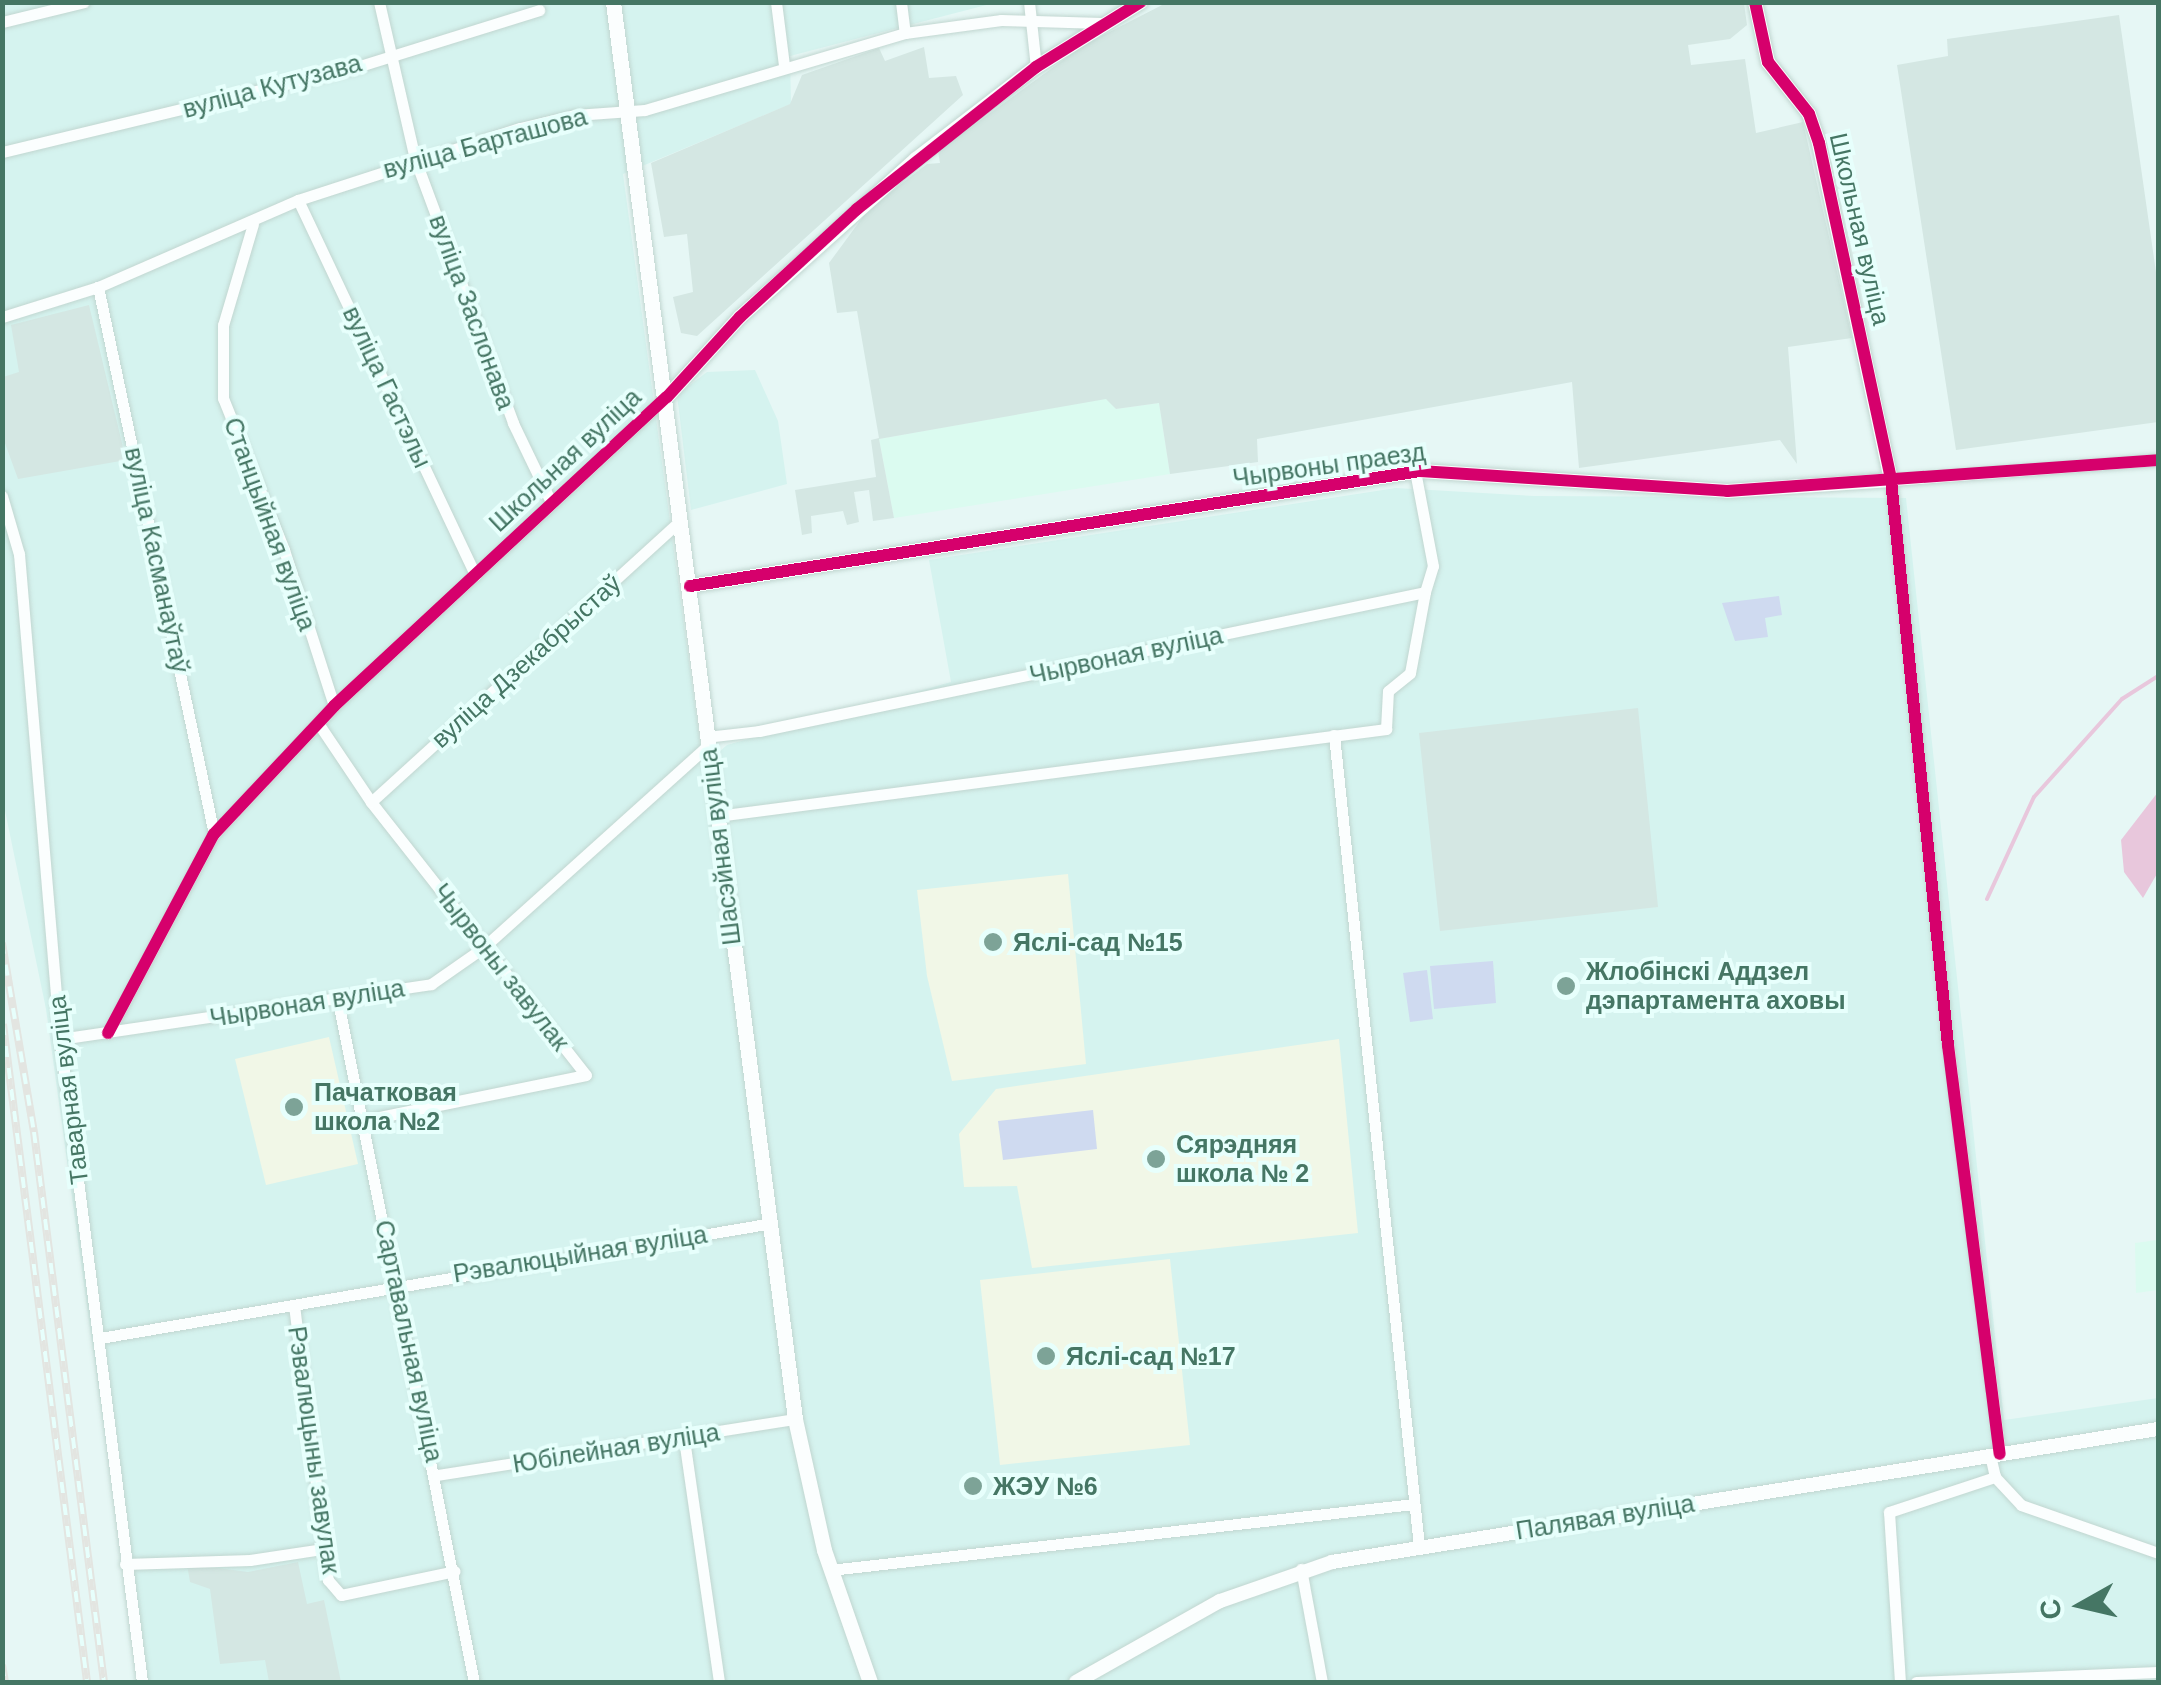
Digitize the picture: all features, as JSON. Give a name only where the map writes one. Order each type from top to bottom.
[{"type":"main road","name":"Шасэйная вуліца","points":[[614,2],[667,397],[766,1224],[795,1419],[830,1570],[870,1682]]},
{"type":"street","points":[[2,22],[84,2]]},
{"type":"street","name":"вуліца Заслонава","points":[[379,2],[415,159],[512,423],[550,500]]},
{"type":"street","points":[[776,2],[784,65]]},
{"type":"street","points":[[901,2],[905,33]]},
{"type":"street","points":[[1029,2],[1036,67]]},
{"type":"street","name":"Школьная вуліца","points":[[108,1032],[214,834],[334,706],[476,575],[550,500],[667,397],[740,317],[857,209],[1036,67],[1140,2]]},
{"type":"street","name":"Школьная вуліца","points":[[1756,2],[1768,62],[1810,114],[1819,143],[1891,480]]},
{"type":"street","name":"вуліца Кутузава","points":[[2,152],[354,68],[388,52],[539,10]]},
{"type":"street","name":"вуліца Барташова","points":[[2,317],[98,287],[253,224],[298,200],[415,159],[538,124],[666,104],[784,65],[905,33],[1031,21],[1102,23]]},
{"type":"street","name":"вуліца Гастэлы","points":[[298,200],[476,575]]},
{"type":"street","name":"Станцыйная вуліца","points":[[253,224],[226,306],[224,398],[284,550],[334,706]]},
{"type":"street","name":"вуліца Касманаўтаў","points":[[98,287],[214,834]]},
{"type":"street","name":"Чырвоны праезд","points":[[690,586],[1415,471],[1726,491],[2158,460]]},
{"type":"street","points":[[717,816],[1386,728],[1388,691],[1410,673],[1424,592],[1433,566],[1415,471]]},
{"type":"street","points":[[1891,480],[1995,1476],[2021,1506],[2158,1553]]},
{"type":"street","name":"Таварная вуліца","points":[[2,496],[19,554],[60,1039],[142,1682]]},
{"type":"street","name":"вуліца Дзекабрыстаў","points":[[371,802],[681,520]]},
{"type":"street","name":"Чырвоная вуліца","points":[[60,1039],[431,984],[484,947],[707,742],[1424,592]]},
{"type":"street","name":"Чырвоны завулак","points":[[318,722],[371,802],[586,1076],[364,1120]]},
{"type":"street","points":[[1334,735],[1419,1547]]},
{"type":"street","name":"Сартавальная вуліца","points":[[338,1000],[437,1475],[474,1682]]},
{"type":"street","name":"Рэвалюцыйная вуліца","points":[[100,1338],[396,1283],[766,1224]]},
{"type":"street","name":"Рэвалюцыны завулак","points":[[294,1305],[328,1580],[341,1595],[455,1571]]},
{"type":"street","name":"Юбілейная вуліца","points":[[437,1475],[795,1419]]},
{"type":"street","name":"Палявая вуліца","points":[[1076,1682],[1188,1616],[1302,1569],[2158,1428]]},
{"type":"street","points":[[684,1439],[719,1682]]},
{"type":"street","points":[[1900,1682],[1889,1512],[1995,1476]]},
{"type":"street","points":[[830,1570],[1414,1504]]},
{"type":"street","points":[[125,1564],[250,1560],[323,1549]]},
{"type":"street","points":[[1302,1569],[1322,1682]]},
{"type":"street","points":[[1916,1682],[2158,1672]]},
{"type":"shaded area","points":[[2,3],[994,3],[790,56],[791,104],[623,174],[703,766],[727,745],[951,682],[929,560],[1396,488],[1534,496],[1906,498],[2004,1420],[2158,1398],[2158,1682],[139,1682],[46,1009],[3,801]]},
{"type":"shaded area","points":[[1166,3],[1744,3],[1747,25],[1730,39],[1688,45],[1691,65],[1745,59],[1756,133],[1803,122],[1852,338],[1788,347],[1797,464],[1780,440],[1579,468],[1572,382],[1257,439],[1258,462],[1170,474],[1159,403],[1116,409],[1106,399],[879,439],[894,518],[873,521],[869,490],[854,492],[859,522],[847,525],[843,511],[811,516],[812,533],[802,535],[795,490],[876,477],[871,440],[879,438],[857,311],[837,313],[829,263],[868,210],[927,164],[940,163],[938,151],[1084,45]]},
{"type":"shaded area","points":[[2119,15],[2158,286],[2158,422],[1956,450],[1897,65],[1948,56],[1947,39]]},
{"type":"shaded area","points":[[924,47],[929,78],[956,76],[963,95],[697,336],[681,333],[673,297],[693,292],[687,234],[664,237],[651,163],[790,104],[802,75],[879,48],[885,61]]},
{"type":"shaded area","points":[[89,305],[126,460],[18,479],[2,435],[3,377],[19,372],[11,325]]},
{"type":"shaded area","points":[[755,370],[778,421],[787,484],[691,510],[677,395],[707,372]]},
{"type":"shaded area","points":[[1107,398],[1116,409],[1159,403],[1170,474],[894,518],[879,439]]},
{"type":"shaded area","points":[[1779,596],[1782,615],[1765,618],[1768,637],[1735,641],[1722,603]]},
{"type":"shaded area","points":[[1638,708],[1658,907],[1440,931],[1419,733]]},
{"type":"shaded area","points":[[2158,792],[2158,872],[2143,898],[2124,872],[2121,840]]},
{"type":"shaded area","points":[[1068,874],[1086,1064],[952,1081],[927,976],[917,890]]},
{"type":"shaded area","points":[[1493,961],[1496,1003],[1434,1009],[1430,966]]},
{"type":"shaded area","points":[[1427,970],[1433,1019],[1410,1022],[1403,973]]},
{"type":"shaded area","name":"Пачатковая школа №2","points":[[329,1037],[358,1164],[266,1185],[235,1059]]},
{"type":"shaded area","name":"Сярэдняя школа № 2","points":[[1339,1039],[1358,1233],[1032,1268],[1017,1186],[964,1187],[959,1134],[996,1089]]},
{"type":"shaded area","points":[[1093,1110],[1097,1149],[1003,1160],[998,1121]]},
{"type":"shaded area","points":[[2158,1240],[2158,1290],[2136,1293],[2135,1243]]},
{"type":"shaded area","points":[[1170,1259],[1190,1445],[1000,1465],[980,1280]]},
{"type":"shaded area","points":[[298,1562],[307,1604],[324,1600],[341,1682],[269,1682],[265,1660],[220,1664],[210,1589],[190,1582],[187,1564],[248,1572]]},
{"type":"waterway","points":[[1987,899],[2034,797],[2122,699],[2158,676]]},
{"type":"railway","points":[[2,943],[34,1132],[104,1682]]},
{"type":"railway","points":[[3,1024],[87,1682]]},
{"type":"railway","points":[[2,1665],[5,1682]]},
{"type":"cycle path","points":[[108,1033],[214,834],[334,706],[667,397],[740,317],[857,209],[1036,67],[1141,2]]},
{"type":"cycle path","points":[[1755,2],[1768,62],[1809,114],[1819,143],[1891,480],[1948,1045],[2000,1454]]},
{"type":"cycle path","points":[[690,586],[1420,471],[1727,491],[2158,460]]},
{"type":"place","name":"Яслі-сад №15","points":[[993,942]]},
{"type":"place","name":"Жлобінскі Аддзел дэпартамента аховы","points":[[1566,986]]},
{"type":"place","name":"Пачатковая школа №2","points":[[294,1107]]},
{"type":"place","name":"Сярэдняя школа № 2","points":[[1156,1159]]},
{"type":"place","name":"Яслі-сад №17","points":[[1046,1356]]},
{"type":"place","name":"ЖЭУ №6","points":[[973,1486]]}]
